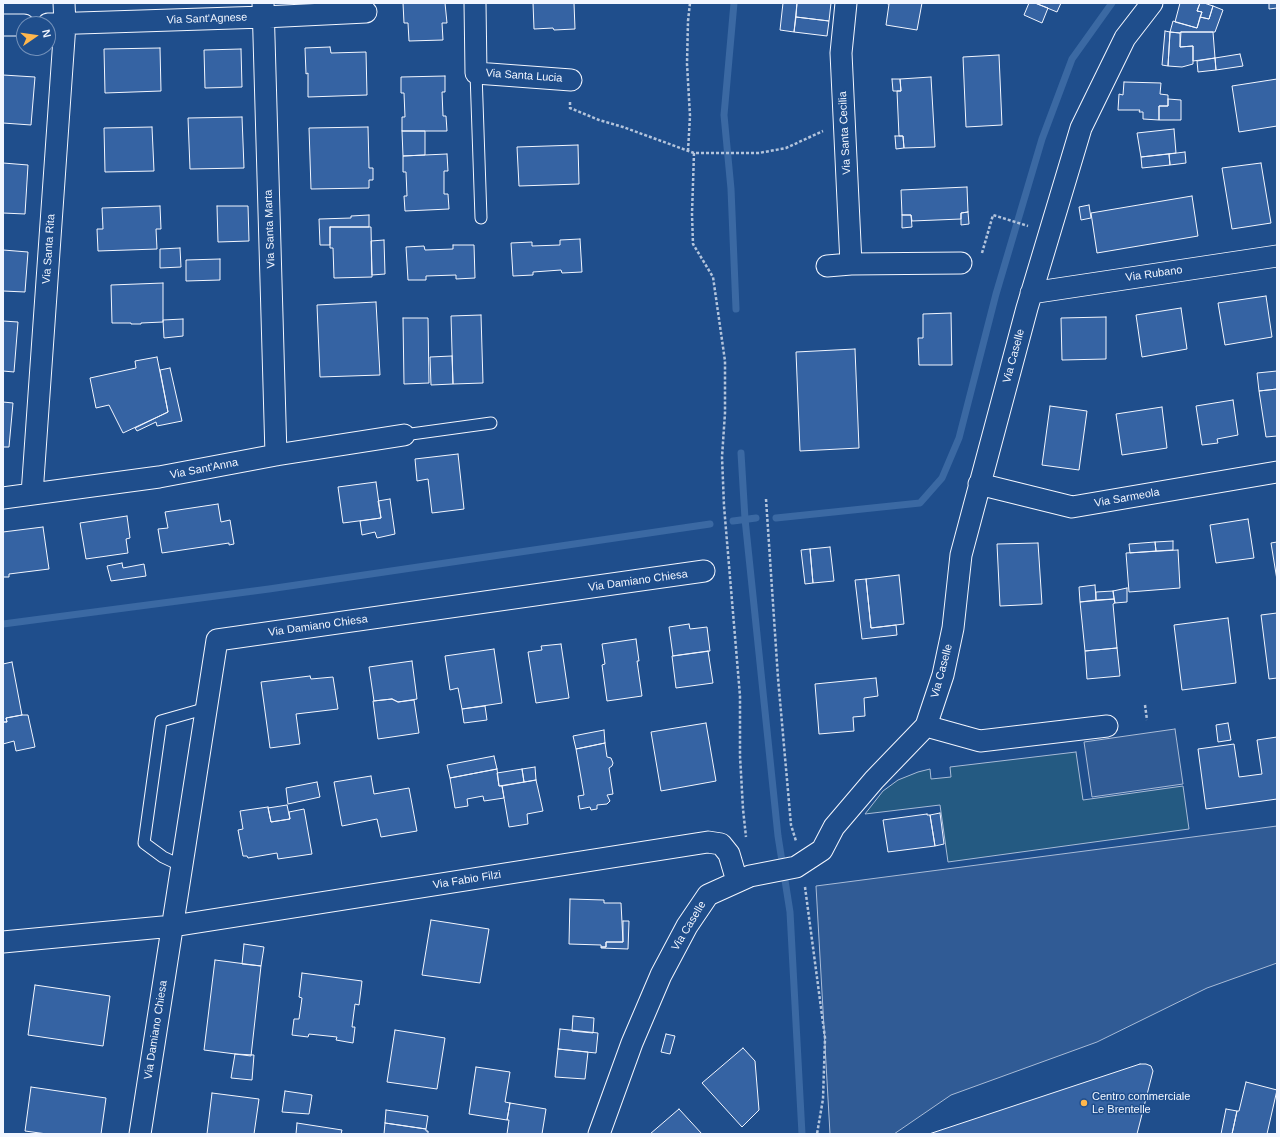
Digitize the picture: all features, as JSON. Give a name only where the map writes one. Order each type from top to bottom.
[{"type":"street","name":"Via Santa Rita","points":[[56,24],[64,3]]},
{"type":"street","name":"Via Santa Lucia","points":[[475,3],[476,73],[571,80]]},
{"type":"street","name":"Via Santa Cecilia","points":[[846,3],[841,53],[851,264]]},
{"type":"street","name":"Via Caselle","points":[[599,1134],[632,1043],[661,975],[687,926],[708,895],[750,876],[799,865],[822,850],[834,827],[874,780],[926,726],[943,675],[953,628],[961,555],[979,484],[1031,293],[1081,128],[1125,38],[1152,3]]},
{"type":"street","name":"Via Sant'Agnese","points":[[56,24],[264,10],[366,12]]},
{"type":"street","name":"Via Santa Marta","points":[[264,10],[276,455]]},
{"type":"street","points":[[3,25],[16,25]]},
{"type":"street","name":"Via Santa Rita","points":[[32,494],[54,56]]},
{"type":"street","name":"Via Rubano","points":[[1031,293],[1277,256]]},
{"type":"street","points":[[827,266],[851,264],[961,263]]},
{"type":"street","name":"Via Sant'Anna","points":[[3,498],[159,477],[276,455],[404,435]]},
{"type":"street","name":"Via Sarmeola","points":[[979,484],[1072,508],[1277,472]]},
{"type":"street","name":"Via Damiano Chiesa","points":[[140,1134],[217,640],[704,571]]},
{"type":"street","points":[[926,726],[980,741],[1107,726]]},
{"type":"street","name":"Via Fabio Filzi","points":[[173,926],[708,842],[721,844],[729,854],[737,881]]},
{"type":"street","points":[[3,942],[173,926]]},
{"type":"lane","points":[[476,73],[482,218]]},
{"type":"lane","points":[[404,435],[491,423]]},
{"type":"lane","points":[[182,866],[163,857],[144,843],[161,721],[207,708]]},
{"type":"path","points":[[688,151],[690,116],[687,64],[690,3]]},
{"type":"path","points":[[571,80],[570,108],[599,120],[694,153],[759,153],[786,148],[826,130]]},
{"type":"path","points":[[694,153],[692,214],[693,244],[713,277],[724,361],[725,413],[722,457],[724,506],[740,696],[740,756],[746,839]]},
{"type":"path","points":[[961,263],[973,261],[982,253],[993,215],[1034,227]]},
{"type":"path","points":[[766,499],[791,825],[799,865],[825,1038],[823,1099],[817,1134]]},
{"type":"path","points":[[1145,705],[1147,720]]},
{"type":"shaded area","points":[[1175,729],[1183,784],[1092,797],[1084,742]]},
{"type":"shaded area","points":[[1076,752],[1083,800],[1183,786],[1189,829],[948,862],[940,805],[865,814],[883,791],[898,780],[918,772],[930,769],[931,779],[951,777],[950,767]]},
{"type":"shaded area","points":[[1277,826],[1277,963],[1207,988],[1097,1042],[951,1095],[894,1134],[830,1134],[816,886]]},
{"type":"building","points":[[403,3],[445,3],[447,23],[442,23],[443,40],[409,41],[408,23],[404,23]]},
{"type":"building","points":[[533,3],[574,3],[575,29],[534,29]]},
{"type":"building","points":[[783,3],[797,3],[794,32],[780,30]]},
{"type":"building","points":[[797,3],[831,3],[829,21],[796,17]]},
{"type":"building","points":[[884,3],[922,3],[917,30],[886,25],[889,4]]},
{"type":"building","points":[[1029,3],[1035,3],[1048,8],[1042,23],[1024,15]]},
{"type":"building","points":[[1035,3],[1061,3],[1057,12]]},
{"type":"building","points":[[1180,3],[1200,3],[1197,11],[1202,12],[1197,28],[1175,22]]},
{"type":"building","points":[[1200,3],[1213,6],[1209,19],[1200,17],[1202,12],[1197,11]]},
{"type":"building","points":[[1269,3],[1277,3],[1277,8],[1269,9]]},
{"type":"building","points":[[1213,6],[1223,10],[1215,32],[1170,32],[1173,21],[1197,28],[1200,17],[1209,19]]},
{"type":"building","points":[[796,17],[829,21],[827,36],[794,32]]},
{"type":"building","points":[[1165,31],[1170,32],[1168,66],[1162,65]]},
{"type":"building","points":[[1170,32],[1180,33],[1180,47],[1193,46],[1193,64],[1182,67],[1168,66]]},
{"type":"building","points":[[1181,32],[1213,32],[1215,58],[1193,61],[1193,46],[1180,47]]},
{"type":"building","points":[[330,47],[331,53],[366,52],[367,95],[308,97],[308,73],[306,74],[305,48]]},
{"type":"building","points":[[160,48],[161,91],[105,93],[104,49]]},
{"type":"building","points":[[241,49],[242,87],[205,88],[204,50]]},
{"type":"building","points":[[1240,54],[1243,66],[1216,70],[1215,58]]},
{"type":"building","points":[[999,55],[1002,125],[966,127],[963,57]]},
{"type":"building","points":[[1215,58],[1216,70],[1198,72],[1197,61]]},
{"type":"building","points":[[3,75],[35,77],[31,125],[3,123]]},
{"type":"building","points":[[445,76],[445,92],[442,92],[443,116],[446,116],[447,131],[402,131],[402,117],[405,117],[404,93],[401,93],[401,77]]},
{"type":"building","points":[[931,77],[935,147],[904,148],[903,136],[899,136],[897,91],[901,91],[900,79]]},
{"type":"building","points":[[892,79],[900,79],[901,91],[893,91]]},
{"type":"building","points":[[1277,79],[1277,126],[1239,132],[1232,86]]},
{"type":"building","points":[[1124,82],[1161,83],[1160,94],[1168,95],[1168,106],[1159,106],[1159,120],[1143,119],[1143,112],[1139,112],[1140,110],[1118,110],[1119,94],[1123,95]]},
{"type":"building","points":[[1168,99],[1181,100],[1181,120],[1159,120],[1159,106],[1168,106]]},
{"type":"building","points":[[242,117],[244,168],[190,169],[188,118]]},
{"type":"building","points":[[152,127],[154,171],[105,172],[104,128]]},
{"type":"building","points":[[368,127],[369,168],[373,168],[373,180],[369,180],[369,188],[311,189],[309,128]]},
{"type":"building","points":[[1174,129],[1176,153],[1141,157],[1137,133]]},
{"type":"building","points":[[402,131],[425,131],[425,155],[403,156]]},
{"type":"building","points":[[895,136],[903,136],[904,148],[896,149]]},
{"type":"building","points":[[578,145],[579,184],[519,186],[517,147]]},
{"type":"building","points":[[1185,152],[1186,163],[1170,165],[1169,154]]},
{"type":"building","points":[[447,154],[448,171],[444,171],[444,194],[448,194],[449,209],[405,211],[404,196],[407,196],[406,172],[403,172],[403,156]]},
{"type":"building","points":[[1169,154],[1170,165],[1142,168],[1141,157]]},
{"type":"building","points":[[3,163],[28,165],[25,214],[3,213]]},
{"type":"building","points":[[1261,163],[1271,223],[1232,229],[1222,168]]},
{"type":"building","points":[[967,187],[968,212],[961,213],[961,219],[912,221],[911,215],[902,215],[901,190]]},
{"type":"building","points":[[1192,196],[1198,236],[1097,253],[1091,213]]},
{"type":"building","points":[[1089,205],[1091,218],[1081,220],[1079,207]]},
{"type":"building","points":[[160,206],[161,229],[156,229],[157,249],[98,251],[97,229],[103,229],[102,208]]},
{"type":"building","points":[[217,206],[248,206],[249,241],[218,242]]},
{"type":"building","points":[[968,212],[969,224],[961,225],[961,213]]},
{"type":"building","points":[[369,215],[369,227],[330,227],[330,245],[320,245],[319,219],[351,218],[351,216]]},
{"type":"building","points":[[902,215],[911,215],[912,227],[902,228]]},
{"type":"building","points":[[330,227],[371,227],[372,277],[334,278],[333,248],[330,248]]},
{"type":"building","points":[[580,239],[582,272],[562,273],[561,270],[533,272],[533,275],[513,276],[511,243],[532,242],[532,246],[560,245],[560,240]]},
{"type":"building","points":[[384,240],[385,274],[372,275],[371,241]]},
{"type":"building","points":[[453,245],[474,245],[475,278],[456,279],[456,275],[426,276],[426,280],[408,280],[406,247],[424,246],[425,250],[453,249]]},
{"type":"building","points":[[180,248],[181,267],[160,268],[160,249]]},
{"type":"building","points":[[3,250],[28,252],[25,292],[3,291]]},
{"type":"building","points":[[220,259],[220,280],[186,281],[186,260]]},
{"type":"building","points":[[163,283],[163,322],[141,324],[112,323],[111,285]]},
{"type":"building","points":[[1266,296],[1272,337],[1225,345],[1218,303]]},
{"type":"building","points":[[376,302],[380,375],[320,377],[317,305]]},
{"type":"building","points":[[1181,308],[1187,349],[1142,357],[1136,315]]},
{"type":"building","points":[[951,313],[952,365],[919,365],[918,338],[923,338],[923,314]]},
{"type":"building","points":[[481,315],[483,383],[453,384],[451,316]]},
{"type":"building","points":[[1106,317],[1106,359],[1062,360],[1061,318]]},
{"type":"building","points":[[403,318],[428,318],[429,383],[404,384]]},
{"type":"building","points":[[183,319],[183,336],[164,338],[163,320]]},
{"type":"building","points":[[3,321],[18,322],[14,372],[3,371]]},
{"type":"building","points":[[855,349],[859,448],[800,451],[796,352]]},
{"type":"building","points":[[452,356],[453,384],[431,385],[430,357]]},
{"type":"building","points":[[157,357],[168,412],[123,433],[109,405],[96,408],[90,378],[136,368],[135,361]]},
{"type":"building","points":[[170,368],[182,421],[157,426],[156,422],[137,431],[135,428],[168,412],[160,370]]},
{"type":"building","points":[[1277,371],[1277,389],[1259,391],[1257,373]]},
{"type":"building","points":[[1277,389],[1277,436],[1266,437],[1259,391]]},
{"type":"building","points":[[1233,400],[1238,435],[1217,439],[1218,443],[1202,445],[1196,406]]},
{"type":"building","points":[[3,402],[13,403],[9,447],[3,447]]},
{"type":"building","points":[[1050,406],[1087,411],[1079,470],[1042,465]]},
{"type":"building","points":[[1162,407],[1167,448],[1122,455],[1116,414]]},
{"type":"building","points":[[458,454],[464,509],[432,513],[428,479],[417,481],[415,459]]},
{"type":"building","points":[[376,482],[381,518],[343,523],[338,487]]},
{"type":"building","points":[[390,499],[395,534],[377,538],[375,532],[362,535],[360,521],[381,518],[378,501]]},
{"type":"building","points":[[218,504],[221,522],[230,520],[234,544],[229,545],[229,543],[162,553],[158,529],[168,528],[165,512]]},
{"type":"building","points":[[127,516],[130,538],[126,539],[128,553],[86,559],[80,523]]},
{"type":"building","points":[[1248,519],[1254,558],[1216,563],[1210,525]]},
{"type":"building","points":[[43,527],[49,569],[9,574],[9,577],[3,577],[3,532]]},
{"type":"building","points":[[1173,541],[1173,550],[1156,551],[1155,542]]},
{"type":"building","points":[[1155,542],[1156,551],[1130,553],[1129,544]]},
{"type":"building","points":[[1277,542],[1277,580],[1271,543]]},
{"type":"building","points":[[1038,543],[1042,604],[1000,606],[997,544]]},
{"type":"building","points":[[830,547],[834,581],[813,583],[810,549]]},
{"type":"building","points":[[810,549],[813,583],[805,584],[801,550]]},
{"type":"building","points":[[1178,550],[1180,588],[1129,592],[1126,553]]},
{"type":"building","points":[[122,563],[123,568],[144,564],[146,576],[111,581],[107,566]]},
{"type":"building","points":[[899,575],[904,624],[871,628],[866,579]]},
{"type":"building","points":[[866,579],[871,628],[896,625],[897,635],[862,639],[855,580]]},
{"type":"building","points":[[1095,585],[1096,600],[1080,602],[1079,587]]},
{"type":"building","points":[[1127,588],[1127,602],[1115,603],[1113,591]]},
{"type":"building","points":[[1113,591],[1114,599],[1096,600],[1096,592]]},
{"type":"building","points":[[1114,599],[1115,603],[1113,604],[1117,648],[1085,651],[1080,602]]},
{"type":"building","points":[[1277,613],[1277,678],[1269,679],[1261,615]]},
{"type":"building","points":[[1228,618],[1236,683],[1182,690],[1174,625]]},
{"type":"building","points":[[689,624],[690,629],[707,627],[710,651],[673,656],[669,627]]},
{"type":"building","points":[[636,639],[639,661],[637,661],[642,696],[607,701],[602,665],[605,664],[602,644]]},
{"type":"building","points":[[561,644],[569,698],[536,703],[528,652],[542,650],[541,646]]},
{"type":"building","points":[[1117,648],[1120,676],[1087,679],[1085,651]]},
{"type":"building","points":[[494,649],[502,703],[462,709],[458,688],[450,690],[445,656]]},
{"type":"building","points":[[708,651],[713,683],[676,688],[672,656]]},
{"type":"building","points":[[412,661],[417,699],[398,702],[392,699],[374,701],[369,667]]},
{"type":"building","points":[[12,662],[22,715],[6,718],[7,722],[3,722],[3,664]]},
{"type":"building","points":[[310,676],[311,679],[333,677],[338,709],[296,714],[300,744],[270,748],[261,682]]},
{"type":"building","points":[[876,678],[878,696],[864,698],[865,716],[853,717],[854,731],[819,734],[815,684]]},
{"type":"building","points":[[392,699],[398,702],[414,700],[419,733],[378,739],[373,701]]},
{"type":"building","points":[[485,706],[487,720],[464,723],[462,709]]},
{"type":"building","points":[[28,715],[35,747],[16,751],[14,741],[3,744],[3,722],[7,722],[6,718]]},
{"type":"building","points":[[706,723],[716,781],[661,791],[651,732]]},
{"type":"building","points":[[1228,723],[1231,740],[1218,742],[1216,725]]},
{"type":"building","points":[[604,730],[605,743],[576,749],[573,736]]},
{"type":"building","points":[[1277,737],[1277,799],[1206,809],[1198,749],[1234,744],[1239,777],[1262,774],[1257,740]]},
{"type":"building","points":[[605,743],[607,757],[611,758],[613,763],[609,768],[613,794],[607,795],[610,801],[607,804],[597,805],[597,809],[591,810],[590,807],[580,809],[578,796],[584,795],[576,749]]},
{"type":"building","points":[[494,756],[497,769],[450,778],[447,765]]},
{"type":"building","points":[[535,767],[536,780],[524,782],[522,769]]},
{"type":"building","points":[[497,769],[499,786],[502,786],[504,798],[484,801],[483,796],[467,799],[468,806],[455,808],[450,778]]},
{"type":"building","points":[[522,769],[524,782],[499,786],[497,773]]},
{"type":"building","points":[[371,776],[374,794],[409,788],[417,831],[381,837],[377,819],[342,826],[334,782]]},
{"type":"building","points":[[536,780],[543,811],[527,814],[528,824],[509,827],[502,786]]},
{"type":"building","points":[[317,782],[320,797],[288,804],[286,788]]},
{"type":"building","points":[[287,805],[290,819],[271,822],[268,808]]},
{"type":"building","points":[[268,807],[271,822],[290,819],[289,812],[304,809],[312,854],[278,859],[277,853],[248,858],[247,856],[243,856],[238,830],[243,829],[240,811]]},
{"type":"building","points":[[940,813],[944,844],[935,846],[930,815]]},
{"type":"building","points":[[927,814],[930,815],[935,846],[888,852],[883,820]]},
{"type":"building","points":[[570,899],[604,900],[604,903],[621,903],[623,942],[606,942],[606,947],[601,947],[601,945],[569,944]]},
{"type":"building","points":[[431,920],[489,929],[480,983],[422,975]]},
{"type":"building","points":[[623,921],[629,921],[628,949],[601,948],[606,947],[606,942],[623,942]]},
{"type":"building","points":[[244,944],[264,947],[261,966],[242,964]]},
{"type":"building","points":[[215,960],[261,966],[251,1056],[204,1050]]},
{"type":"building","points":[[302,973],[362,981],[359,1005],[355,1004],[352,1027],[355,1027],[353,1043],[336,1040],[337,1037],[309,1034],[308,1037],[292,1035],[294,1019],[299,1019],[302,998],[299,997]]},
{"type":"building","points":[[35,985],[110,996],[103,1046],[28,1035]]},
{"type":"building","points":[[573,1016],[594,1018],[593,1033],[572,1031]]},
{"type":"building","points":[[560,1029],[598,1033],[596,1053],[558,1049]]},
{"type":"building","points":[[395,1030],[445,1038],[437,1089],[387,1082]]},
{"type":"building","points":[[666,1034],[675,1036],[670,1054],[661,1052]]},
{"type":"building","points":[[743,1048],[755,1061],[759,1110],[742,1127],[702,1083]]},
{"type":"building","points":[[558,1049],[588,1052],[585,1079],[555,1077]]},
{"type":"building","points":[[235,1054],[254,1055],[252,1080],[231,1078]]},
{"type":"building","name":"Centro commerciale Le Brentelle","points":[[1140,1064],[1151,1066],[1153,1071],[1137,1134],[929,1134]]},
{"type":"building","points":[[476,1067],[510,1072],[505,1102],[510,1103],[507,1120],[469,1114]]},
{"type":"building","points":[[1246,1082],[1277,1090],[1267,1134],[1232,1134]]},
{"type":"building","points":[[31,1087],[106,1098],[101,1134],[47,1134],[25,1131]]},
{"type":"building","points":[[285,1091],[312,1095],[309,1114],[282,1112]]},
{"type":"building","points":[[212,1093],[259,1099],[254,1134],[207,1134]]},
{"type":"building","points":[[510,1103],[546,1109],[542,1134],[507,1134],[509,1120],[507,1120]]},
{"type":"building","points":[[679,1109],[702,1134],[650,1134]]},
{"type":"building","points":[[1226,1109],[1237,1111],[1232,1134],[1221,1134]]},
{"type":"building","points":[[386,1110],[428,1116],[426,1129],[385,1123]]},
{"type":"building","points":[[297,1123],[342,1130],[341,1134],[296,1134]]},
{"type":"building","points":[[385,1123],[426,1129],[428,1134],[384,1134]]},
{"type":"waterway","points":[[734,3],[724,115],[731,189],[736,309]]},
{"type":"waterway","points":[[776,518],[920,503],[942,478],[959,438],[996,294],[1042,139],[1072,59],[1112,3]]},
{"type":"waterway","points":[[741,453],[745,519],[778,836],[790,912],[802,1134]]},
{"type":"waterway","points":[[733,521],[756,518]]},
{"type":"waterway","points":[[3,624],[269,589],[710,524]]},
{"type":"place","name":"Centro commerciale Le Brentelle","points":[[1084,1103]]}]
